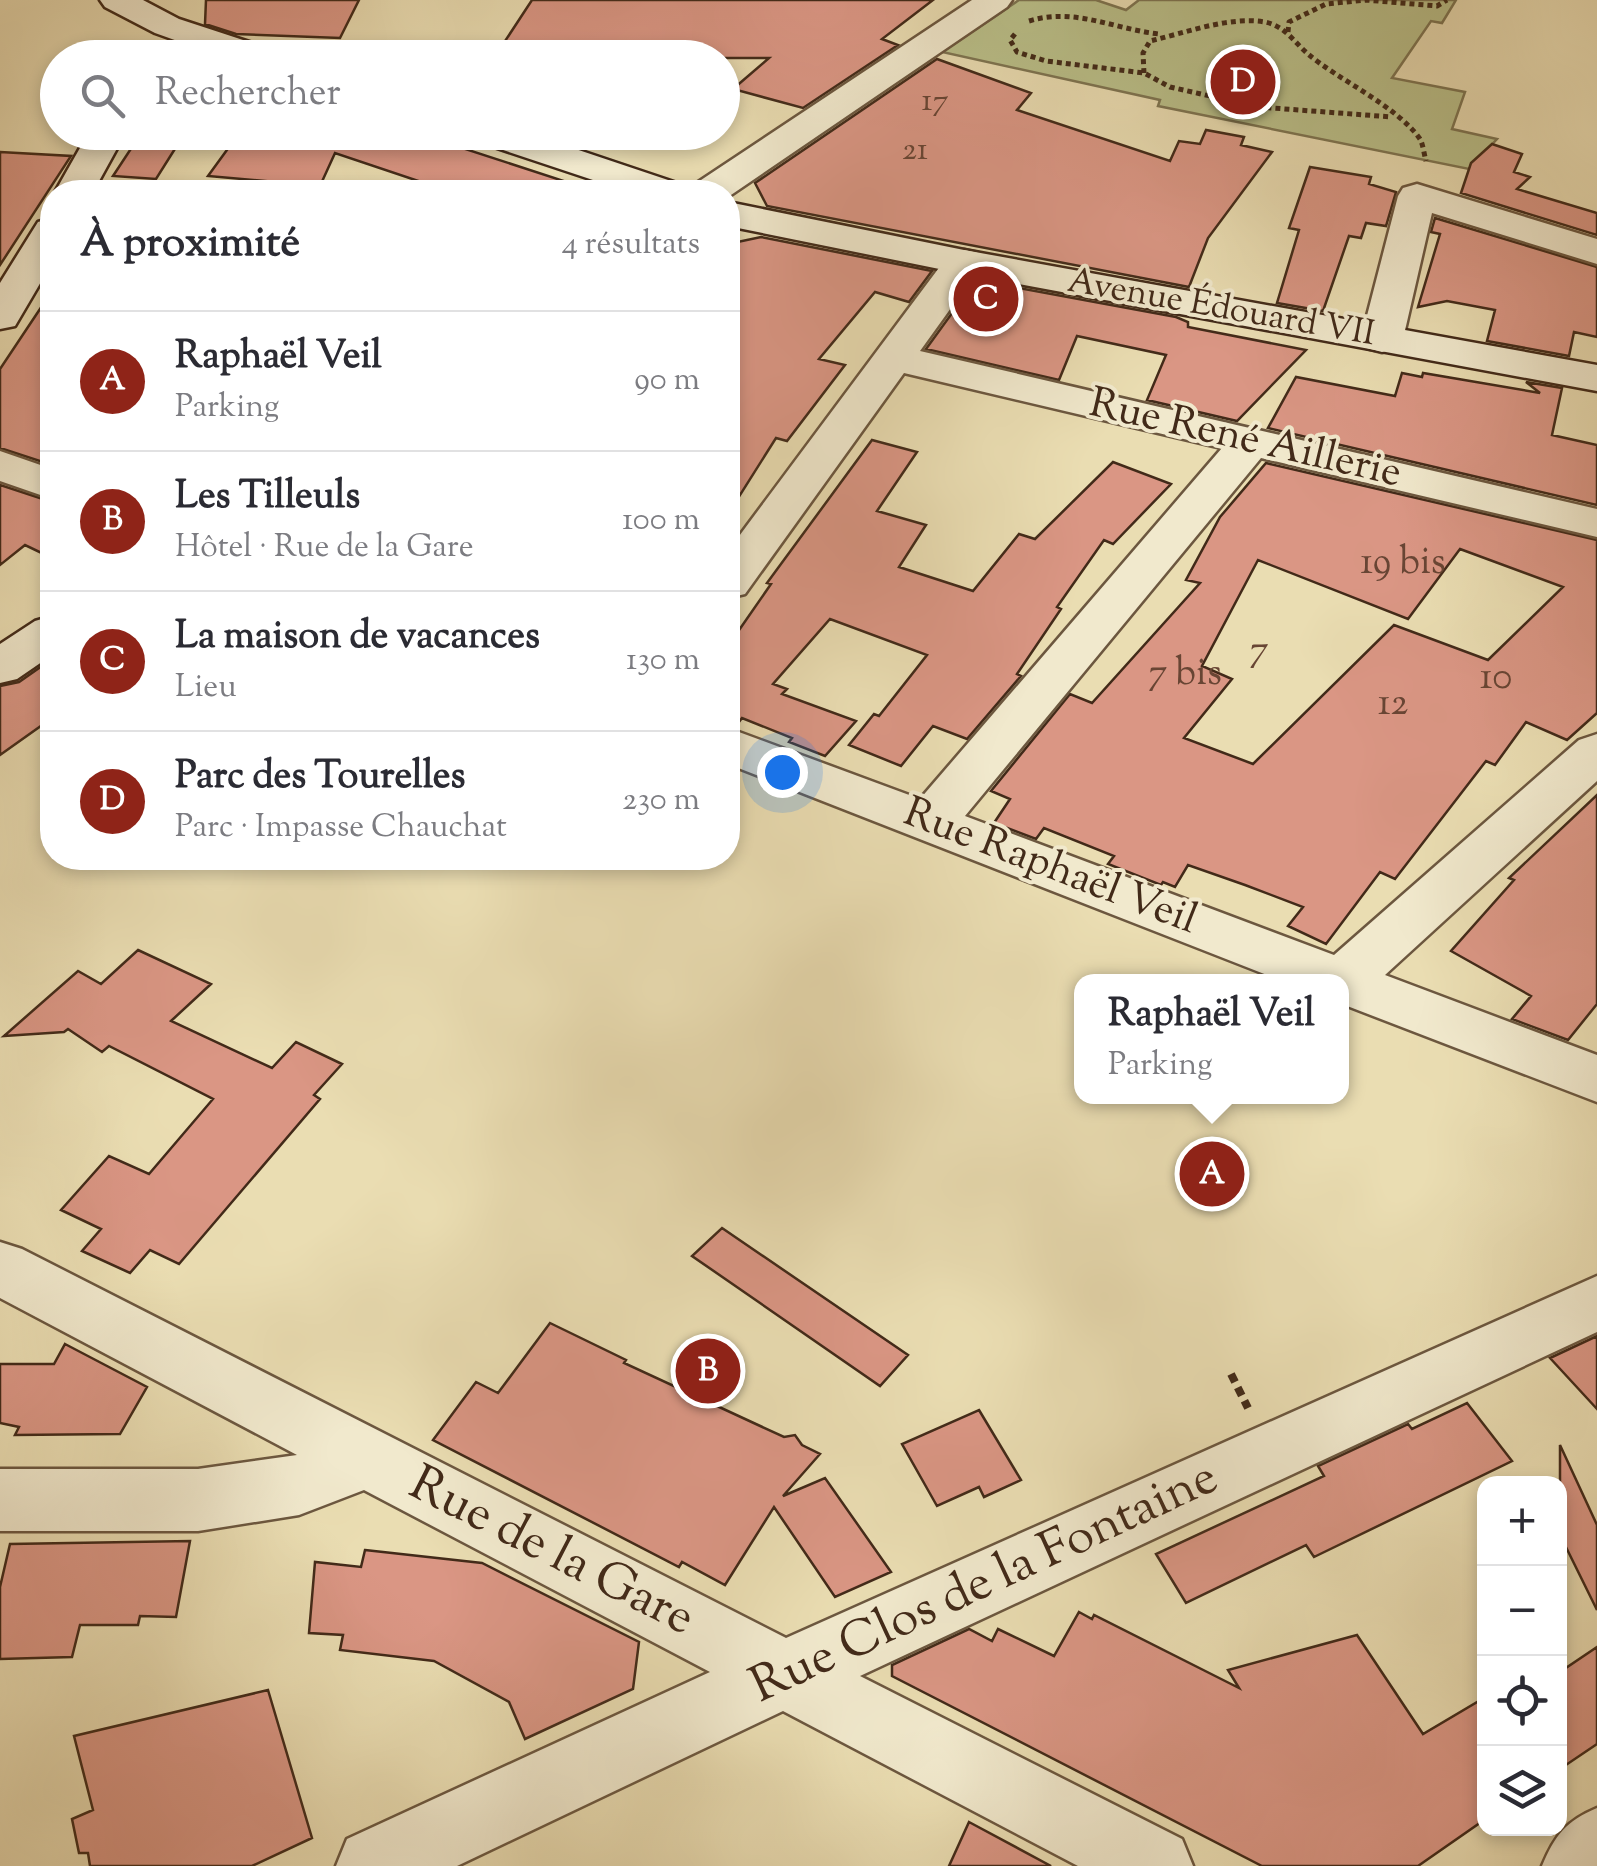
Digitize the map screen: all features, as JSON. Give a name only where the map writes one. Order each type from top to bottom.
[{"type":"street","points":[[117,0],[176,13],[226,40]]},
{"type":"street","points":[[727,180],[990,4]]},
{"type":"street","points":[[160,40],[176,13]]},
{"type":"street","points":[[81,180],[98,150]]},
{"type":"street","points":[[540,150],[630,180]]},
{"type":"street","points":[[1382,339],[1417,196],[1597,252]]},
{"type":"street","name":"Avenue Édouard VII","points":[[740,216],[964,262],[1597,378]]},
{"type":"street","points":[[0,317],[14,272],[40,243]]},
{"type":"street","points":[[740,567],[964,262]]},
{"type":"street","name":"Rue René Aillerie","points":[[894,358],[1597,523]]},
{"type":"street","points":[[930,822],[1251,442]]},
{"type":"street","points":[[0,465],[40,480]]},
{"type":"street","points":[[0,667],[40,640]]},
{"type":"street","name":"Rue Raphaël Veil","points":[[740,750],[1326,974]]},
{"type":"street","points":[[1349,974],[1597,752]]},
{"type":"street","name":"Rue Raphaël Veil","points":[[1349,983],[1597,1078]]},
{"type":"street","name":"Rue de la Gare","points":[[0,1268],[1155,1866]]},
{"type":"street","name":"Rue Clos de la Fontaine","points":[[374,1866],[687,1722],[783,1673],[914,1617],[1597,1303]]},
{"type":"street","points":[[0,1500],[198,1500],[298,1485],[366,1458]]},
{"type":"street","points":[[1580,1866],[1597,1846]]},
{"type":"path","points":[[1288,32],[1289,22],[1326,4],[1366,0],[1437,6],[1447,0]]},
{"type":"path","points":[[990,4],[1030,21],[1047,14],[1079,14],[1134,33],[1166,34],[1266,22],[1288,32],[1308,56],[1351,81],[1421,140],[1428,155],[1417,196]]},
{"type":"path","points":[[1015,34],[1010,40],[1017,52],[1046,61],[1144,72],[1170,87],[1259,108],[1392,116]]},
{"type":"path","points":[[1144,72],[1143,53],[1150,41],[1166,34]]},
{"type":"path","points":[[1231,1374],[1250,1410]]},
{"type":"green space","points":[[1019,0],[1096,0],[1126,10],[1139,0],[1456,0],[1442,23],[1431,21],[1392,78],[1465,92],[1452,129],[1497,139],[1469,169],[1158,106],[1160,100],[942,52]]},
{"type":"building","points":[[206,0],[359,0],[340,38],[236,34],[205,24]]},
{"type":"building","points":[[532,0],[933,0],[882,39],[898,45],[803,108],[740,91],[740,83],[769,58],[740,58],[740,40],[506,40]]},
{"type":"building","points":[[937,59],[1031,93],[1017,110],[1170,161],[1179,141],[1200,144],[1206,130],[1244,137],[1241,145],[1272,152],[1208,238],[1189,287],[767,206],[755,183]]},
{"type":"building","points":[[1492,144],[1522,154],[1514,172],[1530,177],[1517,189],[1597,213],[1597,235],[1461,193],[1471,163]]},
{"type":"building","points":[[130,150],[174,150],[156,179],[113,176]]},
{"type":"building","points":[[227,150],[468,150],[561,180],[415,180],[335,153],[323,180],[208,176]]},
{"type":"building","points":[[0,152],[71,156],[55,180],[40,180],[40,204],[0,265]]},
{"type":"building","points":[[1310,167],[1371,177],[1369,184],[1396,192],[1386,226],[1366,223],[1361,238],[1349,236],[1323,311],[1277,303],[1299,230],[1289,228]]},
{"type":"building","points":[[1435,218],[1597,267],[1597,337],[1574,332],[1569,356],[1487,341],[1495,310],[1447,301],[1418,307],[1440,234],[1431,232]]},
{"type":"building","points":[[761,237],[932,271],[909,302],[875,292],[819,359],[845,365],[787,441],[776,438],[740,495],[740,241]]},
{"type":"building","points":[[976,280],[1176,317],[1188,322],[1188,327],[1306,350],[1237,421],[1147,400],[1166,355],[1077,336],[1059,380],[926,349]]},
{"type":"building","points":[[40,309],[40,461],[0,448],[0,369]]},
{"type":"building","points":[[1402,373],[1422,377],[1423,373],[1540,393],[1526,382],[1562,388],[1552,435],[1597,445],[1597,505],[1268,428],[1296,377],[1395,396]]},
{"type":"building","points":[[872,440],[917,452],[877,511],[926,525],[899,567],[973,591],[1019,534],[1035,539],[1113,462],[1171,484],[1113,544],[1104,540],[1057,607],[1061,609],[1017,674],[1021,676],[967,739],[933,726],[901,766],[849,745],[874,714],[879,716],[927,655],[830,619],[773,684],[787,689],[782,694],[856,721],[825,756],[789,742],[792,738],[742,718],[740,721],[740,629],[771,584],[767,583]]},
{"type":"building","points":[[1266,463],[1597,540],[1597,713],[1567,740],[1526,722],[1495,765],[1486,761],[1395,879],[1380,872],[1326,944],[1288,926],[1303,907],[1245,885],[1188,865],[1175,887],[1163,882],[1161,885],[1108,864],[1114,856],[1044,828],[1036,839],[994,823],[1010,799],[991,791],[1070,694],[1092,703],[1200,583],[1186,580],[1220,517]],"holes":[[[1460,549],[1563,587],[1488,660],[1394,625],[1253,764],[1184,738],[1232,679],[1202,666],[1258,560],[1408,619]]]},
{"type":"building","points":[[0,485],[40,498],[40,552],[25,545],[0,565]]},
{"type":"building","points":[[40,667],[40,727],[0,755],[0,686],[19,682]]},
{"type":"building","points":[[1597,795],[1597,1004],[1568,1040],[1512,1019],[1531,996],[1451,951],[1514,880],[1509,878]]},
{"type":"building","points":[[138,950],[211,984],[171,1021],[272,1068],[296,1042],[342,1064],[314,1095],[320,1099],[179,1264],[150,1250],[130,1273],[82,1251],[101,1229],[61,1210],[109,1156],[149,1174],[213,1099],[109,1046],[102,1052],[68,1029],[4,1036],[78,971],[101,984]]},
{"type":"building","points":[[722,1228],[908,1355],[880,1386],[692,1256]]},
{"type":"building","points":[[550,1323],[626,1360],[624,1363],[784,1437],[795,1435],[802,1445],[820,1454],[783,1496],[825,1478],[891,1572],[835,1597],[774,1507],[725,1585],[682,1562],[679,1567],[433,1440],[476,1382],[498,1393]]},
{"type":"building","points":[[1597,1336],[1597,1409],[1550,1358]]},
{"type":"building","points":[[65,1344],[147,1387],[120,1434],[15,1435],[19,1427],[0,1423],[0,1364],[54,1364]]},
{"type":"building","points":[[1467,1403],[1512,1461],[1314,1557],[1306,1545],[1186,1603],[1156,1554],[1324,1476],[1318,1466],[1408,1424],[1412,1429]]},
{"type":"building","points":[[979,1410],[1021,1480],[984,1497],[979,1487],[937,1506],[902,1444]]},
{"type":"building","points":[[1560,1445],[1597,1525],[1597,1610],[1567,1549],[1567,1476],[1560,1476]]},
{"type":"building","points":[[190,1541],[176,1617],[140,1616],[138,1625],[80,1625],[72,1657],[0,1659],[0,1587],[10,1544]]},
{"type":"building","points":[[365,1550],[482,1563],[639,1642],[633,1689],[525,1739],[509,1702],[434,1661],[340,1650],[343,1635],[309,1633],[315,1562],[361,1567]]},
{"type":"building","points":[[1079,1612],[1092,1619],[1094,1615],[1239,1688],[1228,1670],[1357,1635],[1423,1734],[1477,1702],[1477,1825],[1418,1866],[1262,1866],[892,1676],[892,1665],[969,1629],[992,1641],[998,1629],[1054,1656]]},
{"type":"building","points":[[1597,1647],[1597,1744],[1567,1764],[1567,1746],[1567,1667]]},
{"type":"building","points":[[268,1690],[312,1838],[252,1866],[90,1866],[88,1853],[79,1853],[72,1819],[93,1810],[74,1736]]},
{"type":"building","points":[[969,1822],[1051,1866],[949,1866]]},
{"type":"place","name":"Parc des Tourelles","points":[[1243,82]]},
{"type":"place","name":"La maison de vacances","points":[[986,299]]},
{"type":"place","name":"Raphaël Veil","points":[[1212,1174]]},
{"type":"place","name":"Les Tilleuls","points":[[708,1371]]}]
